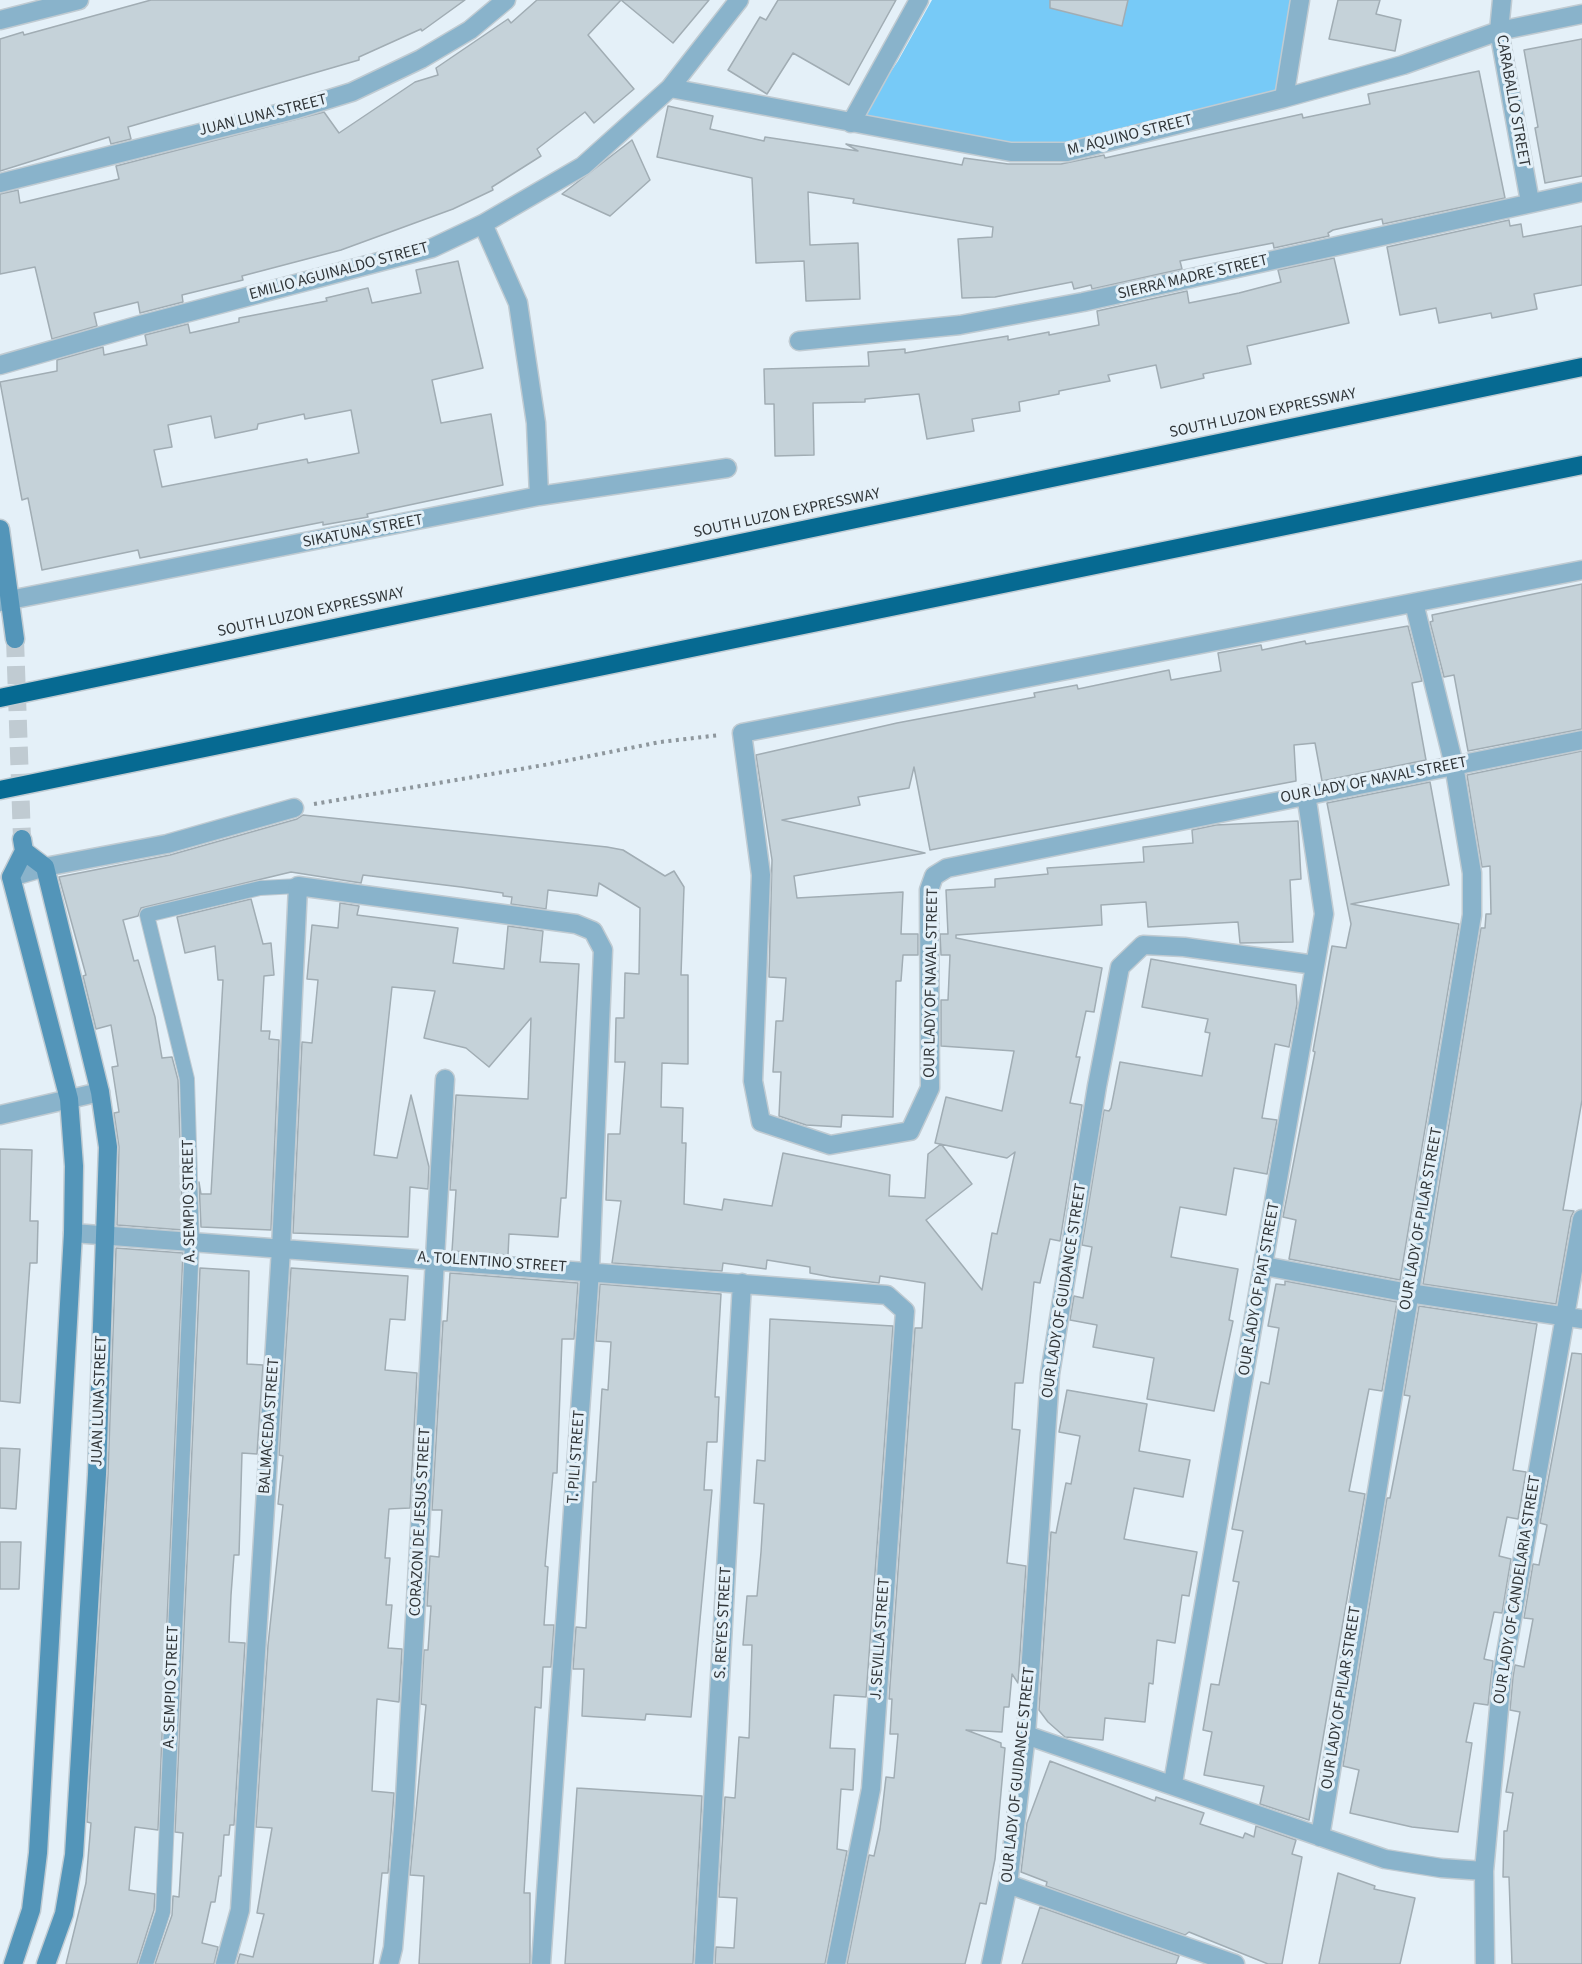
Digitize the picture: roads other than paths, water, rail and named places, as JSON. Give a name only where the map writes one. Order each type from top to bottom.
[{"type":"highway","name":"SOUTH LUZON EXPRESSWAY","points":[[0,699],[1582,367]]},
{"type":"highway","points":[[0,790],[1582,465]]},
{"type":"street","points":[[0,20],[79,0]]},
{"type":"street","name":"JUAN LUNA STREET","points":[[0,183],[297,109],[352,92],[421,59],[460,36],[506,0]]},
{"type":"street","name":"EMILIO AGUINALDO STREET","points":[[0,365],[140,325],[432,248],[483,224],[583,166],[670,88],[739,0]]},
{"type":"street","points":[[851,123],[920,0]]},
{"type":"street","points":[[1284,98],[1300,0]]},
{"type":"street","name":"CARABALLO STREET","points":[[1502,0],[1499,31],[1530,202]]},
{"type":"street","name":"M. AQUINO STREET","points":[[670,88],[1011,152],[1067,153],[1403,65],[1499,31],[1582,14]]},
{"type":"street","name":"SIERRA MADRE STREET","points":[[800,341],[960,325],[1083,302],[1582,192]]},
{"type":"street","points":[[483,224],[518,303],[536,423],[539,496]]},
{"type":"street","name":"SIKATUNA STREET","points":[[5,601],[539,496],[727,468]]},
{"type":"street","points":[[0,529],[5,601],[15,639]]},
{"type":"street","points":[[1414,603],[1582,570]]},
{"type":"street","name":"OUR LADY OF NAVAL STREET","points":[[1414,603],[742,733],[761,875],[753,1081],[761,1122],[830,1145],[910,1131],[930,1088],[929,890],[934,876],[947,868],[1582,740]]},
{"type":"street","name":"OUR LADY OF PILAR STREET","points":[[1320,1837],[1472,915],[1472,873],[1454,765],[1414,603]]},
{"type":"street","name":"OUR LADY OF PIAT STREET","points":[[1173,1783],[1324,914],[1306,794]]},
{"type":"street","points":[[11,877],[45,867],[167,844],[294,808]]},
{"type":"street","points":[[13,1964],[31,1910],[39,1842],[73,1233],[74,1166],[69,1099],[11,877],[23,845],[45,867]]},
{"type":"street","name":"JUAN LUNA STREET","points":[[45,867],[100,1092],[108,1147],[97,1474],[75,1843],[64,1914],[46,1964]]},
{"type":"street","name":"A. SEMPIO STREET","points":[[298,886],[576,924],[593,931],[603,950]]},
{"type":"street","name":"BALMACEDA STREET","points":[[225,1964],[240,1910],[281,1249],[298,886]]},
{"type":"street","name":"OUR LADY OF GUIDANCE STREET","points":[[991,1964],[1008,1884],[1026,1735],[1050,1374],[1097,1086],[1120,967],[1143,945],[1184,947],[1315,965]]},
{"type":"street","name":"T. PILI STREET","points":[[541,1964],[590,1270],[603,950]]},
{"type":"street","name":"CORAZON DE JESUS STREET","points":[[389,1964],[393,1948],[405,1816],[446,1079]]},
{"type":"street","points":[[0,1115],[100,1092]]},
{"type":"street","name":"OUR LADY OF CANDELARIA STREET","points":[[1485,1964],[1484,1870],[1502,1676],[1573,1317],[1582,1219]]},
{"type":"street","name":"A. TOLENTINO STREET","points":[[73,1233],[590,1270],[887,1295],[905,1311]]},
{"type":"street","points":[[1264,1266],[1409,1293],[1573,1317]]},
{"type":"street","name":"S. REYES STREET","points":[[704,1964],[742,1282]]},
{"type":"street","name":"J. SEVILLA STREET","points":[[836,1964],[871,1789],[905,1311]]},
{"type":"street","points":[[1026,1735],[1173,1783],[1385,1859],[1441,1868],[1484,1870]]},
{"type":"street","points":[[1008,1884],[1235,1964]]},
{"type":"street","points":[[31,1910],[64,1914]]},
{"type":"lane","name":"A. SEMPIO STREET","points":[[146,1964],[163,1912],[192,1242],[187,1079],[147,915],[260,888],[298,886]]},
{"type":"tunnel","points":[[15,639],[22,839]]}]
